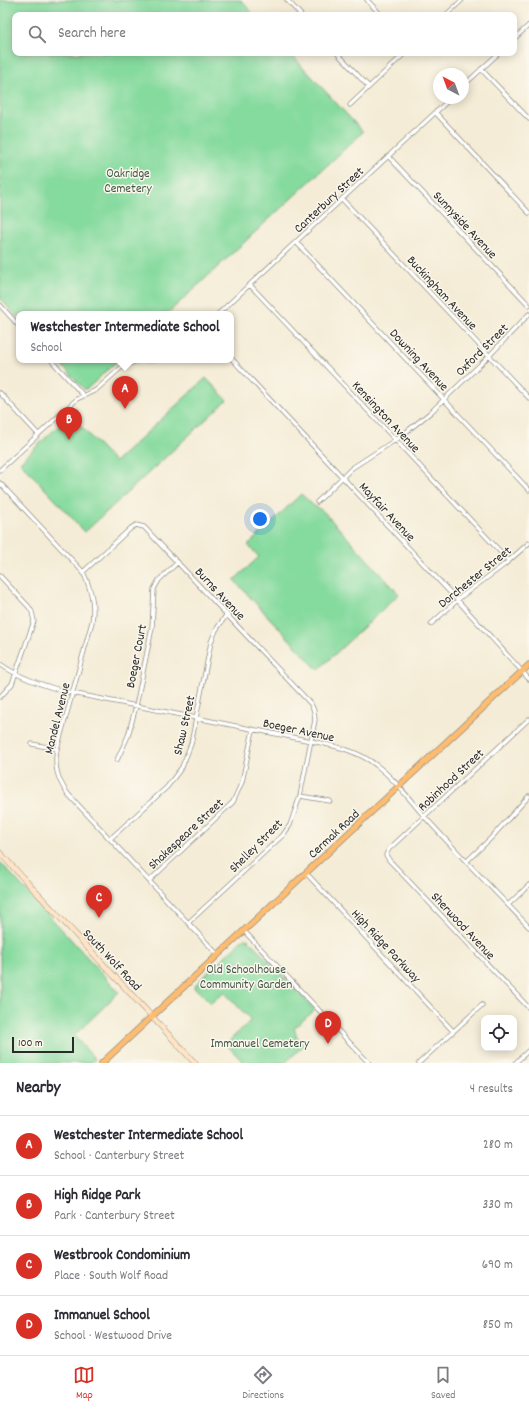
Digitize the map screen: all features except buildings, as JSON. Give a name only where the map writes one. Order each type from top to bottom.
[{"type":"main road","name":"Cermak Road","points":[[102,1063],[529,665]]},
{"type":"main road","name":"South Wolf Road","points":[[0,853],[195,1063]]},
{"type":"street","points":[[287,0],[298,12]]},
{"type":"street","points":[[367,0],[378,12]]},
{"type":"street","points":[[449,12],[462,0]]},
{"type":"street","points":[[517,36],[529,26]]},
{"type":"street","points":[[340,56],[369,87]]},
{"type":"street","points":[[350,105],[402,56]]},
{"type":"street","points":[[469,80],[496,56]]},
{"type":"street","points":[[481,69],[529,119]]},
{"type":"street","name":"Canterbury Street","points":[[221,311],[444,104]]},
{"type":"street","points":[[435,112],[529,213]]},
{"type":"street","name":"Sunnyside Avenue","points":[[388,156],[529,306]]},
{"type":"street","name":"Buckingham Avenue","points":[[342,199],[529,398]]},
{"type":"street","name":"Downing Avenue","points":[[296,242],[529,490]]},
{"type":"street","name":"Kensington Avenue","points":[[250,285],[509,561]]},
{"type":"street","points":[[0,305],[16,323]]},
{"type":"street","name":"Oxford Street","points":[[317,502],[352,468],[396,440],[444,400],[490,356],[529,314]]},
{"type":"street","name":"Mayfair Avenue","points":[[234,361],[529,679]]},
{"type":"street","points":[[54,363],[83,395]]},
{"type":"street","points":[[0,470],[77,399],[101,386],[123,366],[132,363]]},
{"type":"street","points":[[0,393],[38,434]]},
{"type":"street","name":"Mandel Avenue","points":[[0,483],[83,572],[91,592],[93,614],[92,622],[57,749],[55,766],[57,774],[64,788],[218,955]]},
{"type":"street","name":"Burns Avenue","points":[[83,572],[131,528],[136,525],[144,527],[311,704],[314,711],[311,741]]},
{"type":"street","name":"Dorchester Street","points":[[431,624],[457,600],[509,561],[529,543]]},
{"type":"street","name":"Boeger Court","points":[[117,760],[128,736],[136,706],[152,628],[154,589],[159,580],[178,562]]},
{"type":"street","points":[[0,576],[29,607],[34,617],[17,674],[10,687],[0,697]]},
{"type":"street","name":"Shaw Street","points":[[110,838],[178,774],[189,752],[211,642],[216,630],[227,614]]},
{"type":"street","name":"Boeger Avenue","points":[[0,664],[17,674],[46,686],[72,693],[344,748],[360,755],[376,765],[399,787],[529,927]]},
{"type":"street","name":"Robinhood Street","points":[[386,854],[389,849],[529,719]]},
{"type":"street","name":"Shakespeare Street","points":[[149,881],[233,802],[240,787],[253,730]]},
{"type":"street","name":"Shelley Street","points":[[188,923],[283,835],[290,825],[300,796],[311,741]]},
{"type":"street","points":[[32,744],[57,749]]},
{"type":"street","points":[[300,796],[330,801]]},
{"type":"street","points":[[467,861],[491,838],[529,796]]},
{"type":"street","name":"Sherwood Avenue","points":[[386,854],[394,866],[529,1008]]},
{"type":"street","name":"High Ridge Parkway","points":[[306,873],[453,1031]]},
{"type":"street","points":[[508,905],[529,885]]},
{"type":"street","points":[[244,931],[369,1063]]},
{"type":"street","points":[[419,1063],[482,1005]]},
{"type":"street","points":[[516,1063],[529,1050]]},
{"type":"green space","name":"Oakridge Cemetery","points":[[0,0],[241,0],[251,12],[12,12],[12,56],[293,56],[363,132],[170,311],[16,311],[16,316],[0,298]]},
{"type":"green space","points":[[60,363],[115,363],[87,389],[84,389]]},
{"type":"green space","points":[[206,378],[227,400],[85,532],[20,462],[70,415],[115,462]]},
{"type":"green space","points":[[301,494],[314,506],[323,511],[399,594],[318,670],[234,580],[259,557],[248,545]]},
{"type":"green space","points":[[0,862],[119,992],[74,1036],[95,1059],[91,1063],[0,1063]]},
{"type":"green space","name":"Old Schoolhouse Community Garden","points":[[244,938],[248,939],[315,1010],[294,1028],[297,1037],[304,1045],[285,1063],[244,1063],[226,1044],[251,1020],[224,992],[211,1003],[194,988],[196,984]]},
{"type":"place","name":"Westchester Intermediate School","points":[[125,409]]},
{"type":"place","name":"High Ridge Park","points":[[69,440]]},
{"type":"place","name":"Westbrook Condominium","points":[[99,918]]},
{"type":"place","name":"Immanuel School","points":[[328,1044]]},
{"type":"park label","name":"Immanuel Cemetery","points":[[260,1042]]}]
